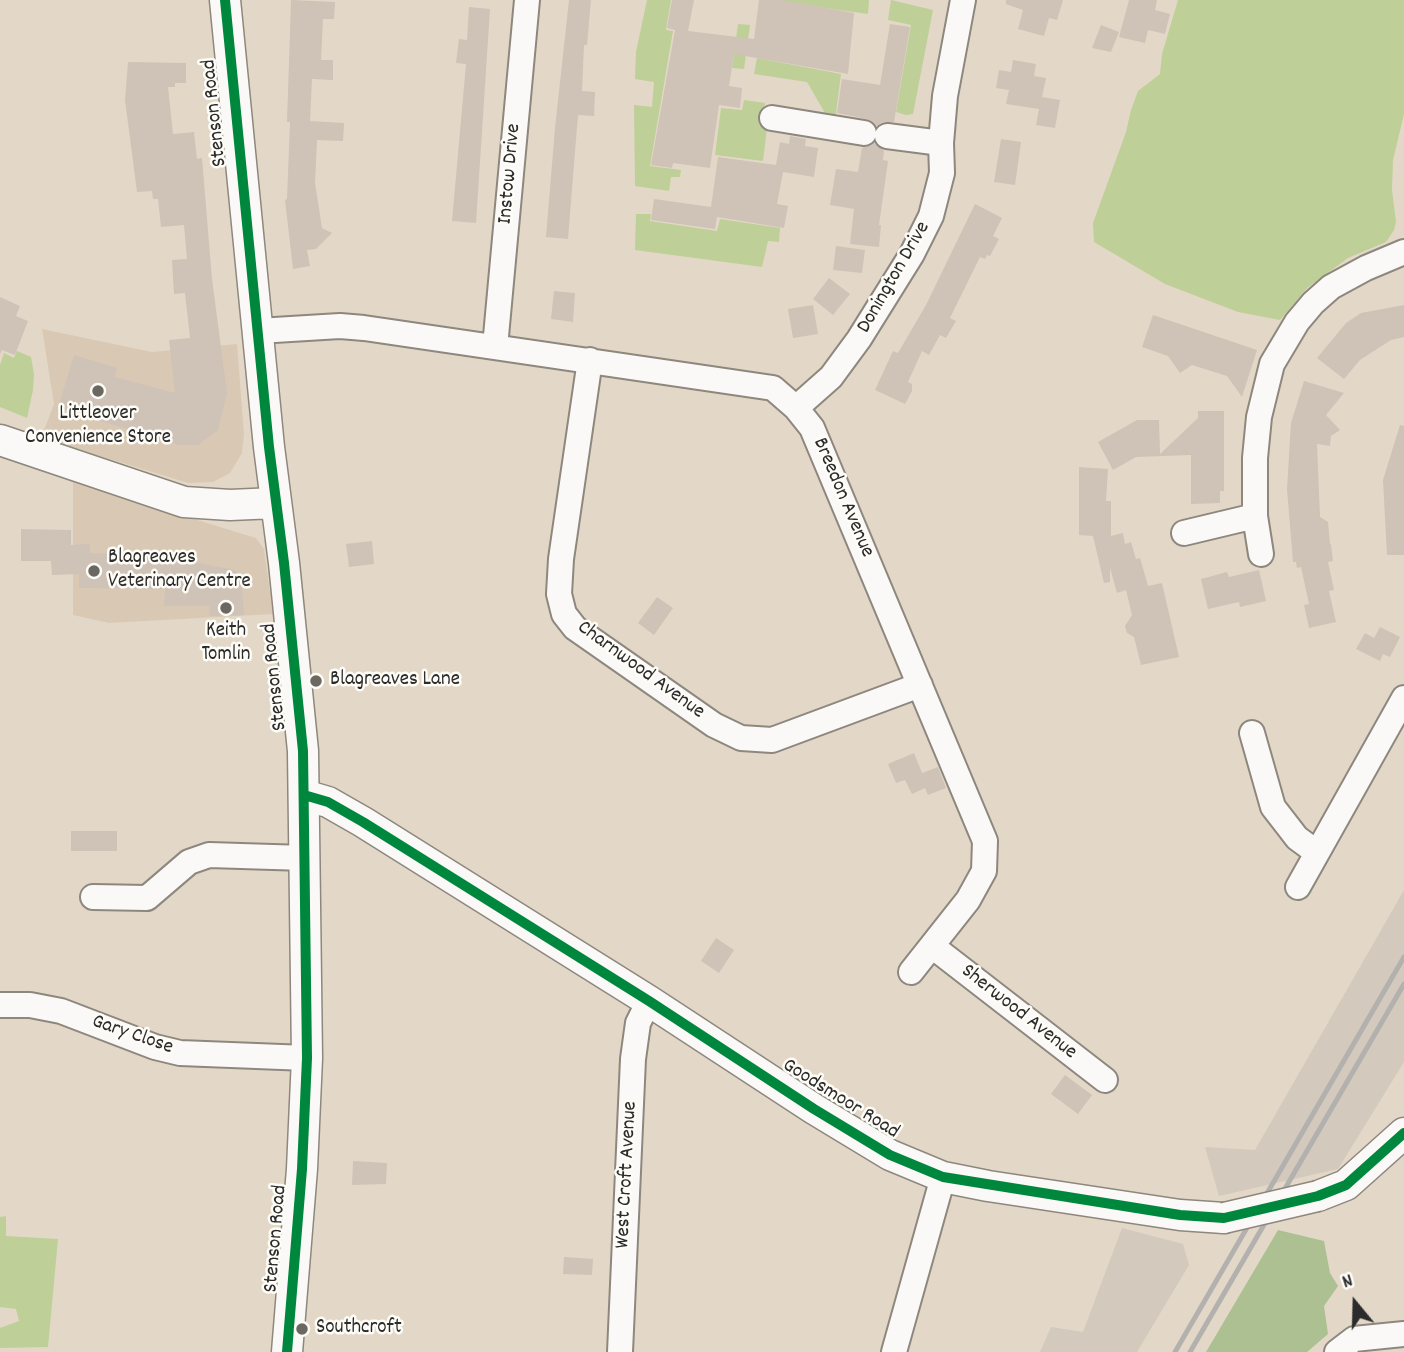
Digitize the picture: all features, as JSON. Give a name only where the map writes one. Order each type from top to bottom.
[{"type":"street","name":"Stenson Road","points":[[225,0],[275,503],[303,751],[307,1058],[302,1170],[287,1352]]},
{"type":"street","name":"Instow Drive","points":[[495,347],[527,0]]},
{"type":"street","name":"Donington Drive","points":[[796,408],[831,377],[859,340],[912,254],[931,216],[942,173],[941,143],[945,96],[963,0]]},
{"type":"street","points":[[772,118],[941,143]]},
{"type":"street","points":[[1261,554],[1255,516],[1254,480],[1259,416],[1272,364],[1297,322],[1312,303],[1331,287],[1404,252]]},
{"type":"street","name":"Breedon Avenue","points":[[258,331],[340,326],[590,360],[773,388],[796,408],[812,428],[985,841],[984,871],[968,900],[911,972]]},
{"type":"street","name":"Charnwood Avenue","points":[[590,360],[563,546],[559,594],[564,614],[575,628],[714,724],[741,738],[772,740],[920,685]]},
{"type":"street","points":[[0,440],[184,502],[230,505],[275,503]]},
{"type":"street","points":[[1184,533],[1255,516]]},
{"type":"street","points":[[1298,887],[1404,698]]},
{"type":"street","points":[[1252,733],[1273,807],[1297,838],[1316,852]]},
{"type":"street","name":"Goodsmoor Road","points":[[304,794],[328,802],[363,822],[879,1148],[943,1177],[1180,1215],[1224,1218],[1318,1196],[1346,1185],[1404,1133]]},
{"type":"street","points":[[93,897],[147,898],[189,862],[209,855],[305,858]]},
{"type":"street","name":"Sherwood Avenue","points":[[932,946],[1105,1080]]},
{"type":"street","name":"West Croft Avenue","points":[[620,1352],[633,1059],[638,1023],[649,1001]]},
{"type":"street","name":"Gary Close","points":[[0,1005],[30,1005],[61,1011],[155,1047],[180,1053],[307,1058]]},
{"type":"street","points":[[894,1352],[943,1177]]},
{"type":"street","points":[[1337,1352],[1354,1339],[1404,1334]]},
{"type":"shaded area","points":[[42,329],[152,352],[237,344],[244,434],[242,453],[230,473],[213,482],[188,483],[41,438],[54,404]]},
{"type":"shaded area","points":[[73,482],[256,538],[264,549],[273,614],[109,623],[73,615]]},
{"type":"shaded area","points":[[1404,890],[1404,1062],[1338,1169],[1219,1196],[1205,1147],[1255,1150]]},
{"type":"shaded area","points":[[1122,1228],[1183,1244],[1189,1265],[1137,1352],[1040,1352],[1051,1327],[1083,1332]]},
{"type":"green space","points":[[647,0],[671,0],[666,30],[673,31],[650,166],[681,170],[680,177],[671,177],[669,191],[635,186],[634,105],[652,107],[654,82],[635,79],[636,52]]},
{"type":"green space","points":[[869,0],[868,14],[784,2]]},
{"type":"green space","points":[[891,0],[933,10],[913,114],[896,112],[911,25],[888,20]]},
{"type":"green space","points":[[1178,0],[1404,0],[1404,114],[1393,160],[1392,190],[1396,222],[1394,230],[1386,242],[1348,258],[1307,288],[1280,320],[1238,312],[1165,284],[1094,242],[1093,223],[1126,132],[1131,110],[1138,91],[1160,74],[1162,54]]},
{"type":"green space","points":[[738,24],[750,25],[744,69],[732,68]]},
{"type":"green space","points":[[757,58],[841,74],[835,121],[829,120],[807,82],[754,74]]},
{"type":"green space","points":[[744,100],[765,103],[762,126],[767,128],[763,161],[715,155],[721,108],[742,110]]},
{"type":"green space","points":[[636,214],[651,214],[650,221],[717,231],[720,219],[780,228],[779,242],[768,241],[762,267],[635,250]]},
{"type":"green space","points":[[17,351],[31,357],[34,374],[27,418],[0,407],[0,365],[4,353],[14,358]]},
{"type":"green space","points":[[6,1216],[6,1236],[58,1239],[48,1347],[0,1348],[0,1328],[19,1321],[16,1309],[0,1307],[0,1217]]},
{"type":"green space","points":[[1278,1230],[1324,1241],[1330,1273],[1338,1286],[1324,1306],[1328,1334],[1307,1352],[1206,1352]]},
{"type":"building","points":[[291,0],[335,2],[334,19],[323,19],[321,60],[333,60],[333,80],[312,79],[310,121],[344,123],[343,141],[317,140],[315,183],[322,228],[332,233],[316,249],[307,250],[310,266],[293,269],[285,200],[290,122],[287,122]]},
{"type":"building","points":[[569,0],[591,0],[587,45],[584,45],[582,91],[595,92],[594,116],[578,115],[568,239],[546,237]]},
{"type":"building","points":[[672,0],[694,0],[688,31],[754,39],[759,0],[782,0],[854,13],[848,74],[734,54],[729,86],[742,88],[740,108],[719,105],[710,168],[673,163],[672,168],[651,165],[675,30],[667,28]]},
{"type":"building","points":[[1006,0],[1063,0],[1057,20],[1049,18],[1044,36],[1018,29],[1023,10],[1006,4]]},
{"type":"building","points":[[1129,0],[1157,0],[1155,10],[1170,14],[1165,34],[1148,30],[1145,43],[1119,37]]},
{"type":"building","points":[[469,7],[490,9],[476,223],[452,221],[466,64],[456,63],[459,39],[467,40]]},
{"type":"building","points":[[890,24],[910,27],[894,122],[882,122],[877,126],[867,119],[837,113],[842,79],[880,85]]},
{"type":"building","points":[[1101,25],[1119,32],[1111,52],[1092,48]]},
{"type":"building","points":[[1013,60],[1036,64],[1034,76],[1046,78],[1042,97],[1060,100],[1055,128],[1036,125],[1039,109],[1006,104],[1009,90],[996,88],[999,70],[1011,72]]},
{"type":"building","points":[[128,62],[186,63],[186,83],[175,83],[175,87],[168,87],[173,134],[194,132],[197,159],[202,158],[212,279],[227,393],[218,430],[198,445],[179,445],[58,408],[74,355],[117,368],[115,377],[175,393],[169,340],[190,338],[185,293],[174,294],[172,260],[187,259],[184,225],[161,227],[158,199],[153,199],[152,191],[137,192],[125,100]]},
{"type":"building","points":[[790,136],[806,139],[805,146],[818,148],[814,177],[783,172],[777,204],[788,206],[784,228],[717,217],[715,229],[651,220],[654,199],[711,207],[718,157],[776,165],[780,142],[789,144]]},
{"type":"building","points":[[1001,139],[1021,142],[1015,185],[994,182]]},
{"type":"building","points":[[874,143],[884,151],[883,160],[888,161],[879,225],[879,247],[850,244],[854,209],[830,205],[836,169],[858,172],[862,148]]},
{"type":"building","points":[[975,204],[1002,218],[993,236],[999,239],[990,256],[987,255],[985,259],[980,257],[950,318],[956,321],[946,338],[940,335],[929,355],[922,351],[908,382],[912,384],[912,391],[905,404],[875,390],[893,351],[898,353],[926,305]]},
{"type":"building","points":[[836,246],[865,250],[862,273],[833,270]]},
{"type":"building","points":[[829,278],[850,294],[833,315],[813,299]]},
{"type":"building","points":[[554,291],[575,293],[573,322],[551,319]]},
{"type":"building","points":[[0,297],[20,306],[16,316],[28,321],[15,355],[2,350],[0,354]]},
{"type":"building","points":[[813,305],[818,334],[793,338],[788,309]]},
{"type":"building","points":[[1404,305],[1404,337],[1391,340],[1360,360],[1344,379],[1317,358],[1346,323],[1361,313]]},
{"type":"building","points":[[1153,315],[1257,350],[1242,397],[1227,376],[1192,365],[1180,373],[1168,356],[1142,347]]},
{"type":"building","points":[[1304,381],[1344,393],[1326,415],[1340,430],[1331,436],[1330,446],[1317,444],[1320,517],[1328,522],[1333,561],[1328,562],[1334,590],[1329,591],[1336,622],[1309,628],[1304,605],[1309,604],[1301,567],[1297,568],[1296,562],[1293,562],[1287,489],[1291,423]]},
{"type":"building","points":[[1198,411],[1224,411],[1224,491],[1220,491],[1220,503],[1191,504],[1191,455],[1136,457],[1113,470],[1098,442],[1137,420],[1159,420],[1160,454],[1198,418]]},
{"type":"building","points":[[1400,425],[1404,426],[1404,555],[1387,555],[1383,480]]},
{"type":"building","points":[[1079,467],[1108,469],[1106,501],[1111,501],[1111,536],[1123,533],[1125,544],[1131,542],[1136,559],[1140,558],[1148,586],[1162,583],[1179,657],[1141,665],[1134,637],[1127,633],[1125,626],[1132,615],[1126,590],[1117,593],[1110,568],[1110,582],[1104,583],[1093,536],[1079,535]]},
{"type":"building","points":[[21,529],[71,530],[71,545],[90,544],[90,553],[164,556],[235,570],[241,578],[244,615],[210,616],[209,606],[164,606],[165,589],[79,588],[79,574],[52,575],[51,561],[21,561]]},
{"type":"building","points":[[372,541],[374,564],[349,567],[346,544]]},
{"type":"building","points":[[1259,570],[1266,601],[1240,607],[1239,602],[1208,609],[1201,579],[1227,572],[1229,577]]},
{"type":"building","points":[[657,597],[673,608],[654,635],[638,623]]},
{"type":"building","points":[[1380,627],[1400,637],[1390,657],[1383,654],[1380,661],[1356,649],[1365,633],[1374,638]]},
{"type":"building","points":[[914,753],[922,773],[938,767],[946,788],[928,795],[925,788],[912,794],[905,780],[896,783],[888,764]]},
{"type":"building","points":[[71,831],[117,831],[117,851],[71,851]]},
{"type":"building","points":[[716,938],[734,950],[719,973],[701,961]]},
{"type":"building","points":[[1065,1075],[1092,1095],[1078,1114],[1051,1094]]},
{"type":"building","points":[[353,1161],[387,1163],[386,1184],[352,1185]]},
{"type":"building","points":[[564,1257],[593,1259],[592,1275],[563,1274]]},
{"type":"railway","points":[[1175,1352],[1404,957]]},
{"type":"railway","points":[[1190,1352],[1404,984]]},
{"type":"cycle path","points":[[225,0],[269,447],[303,751],[307,1058],[302,1169],[287,1352]]},
{"type":"cycle path","points":[[304,795],[328,802],[363,822],[890,1155],[943,1177],[1180,1215],[1224,1218],[1318,1196],[1346,1185],[1404,1133]]},
{"type":"place","name":"Littleover Convenience Store","points":[[98,391]]},
{"type":"place","name":"Blagreaves Veterinary Centre","points":[[94,571]]},
{"type":"place","name":"Keith Tomlin","points":[[226,608]]},
{"type":"place","name":"Blagreaves Lane","points":[[316,681]]},
{"type":"place","name":"Southcroft","points":[[302,1329]]}]
